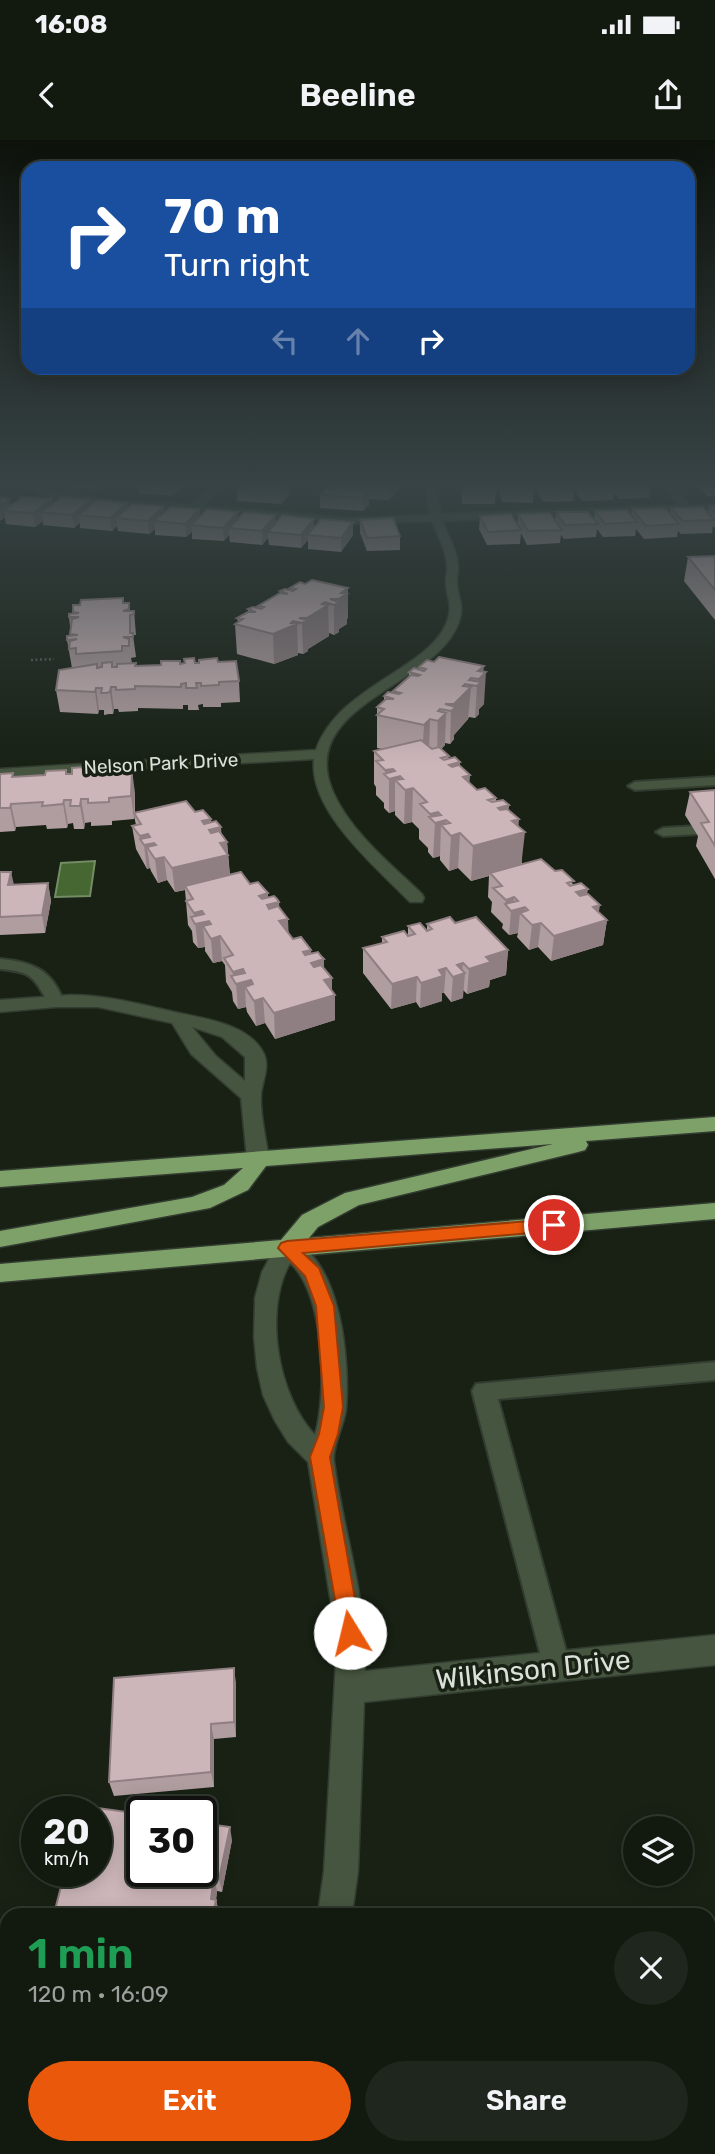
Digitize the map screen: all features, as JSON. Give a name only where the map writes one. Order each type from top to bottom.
[{"type":"highway","points":[[0,1179],[715,1124]]},
{"type":"highway","points":[[287,1248],[310,1221],[353,1199],[641,1130]]},
{"type":"highway","points":[[0,1239],[213,1199],[245,1182],[254,1170],[258,1158]]},
{"type":"highway","points":[[0,1273],[715,1211]]},
{"type":"street","points":[[416,898],[334,807],[323,785],[322,754],[335,727],[354,706],[424,657],[442,641],[454,619],[458,603],[451,578]]},
{"type":"street","name":"Nelson Park Drive","points":[[0,773],[322,754]]},
{"type":"street","points":[[0,1006],[55,1000],[112,1003],[217,1025],[255,1055],[256,1078],[251,1095],[258,1158]]},
{"type":"street","points":[[180,1019],[181,1027],[191,1042],[251,1095]]},
{"type":"street","points":[[320,1457],[302,1440],[289,1422],[273,1383],[266,1313],[267,1296],[278,1263],[287,1248],[313,1272],[325,1306],[334,1407],[329,1434],[320,1457],[350,1633],[352,1688],[335,1908]]},
{"type":"street","name":"Wilkinson Drive","points":[[352,1688],[715,1650]]},
{"type":"lane","points":[[635,786],[715,781]]},
{"type":"lane","points":[[663,832],[715,829]]},
{"type":"lane","points":[[0,964],[28,967],[39,972],[50,986],[55,1000]]},
{"type":"lane","points":[[556,1667],[484,1391],[715,1371]]},
{"type":"path","points":[[31,660],[54,659]]},
{"type":"shaded area","points":[[95,861],[90,896],[55,897],[61,863]]},
{"type":"building","points":[[705,578],[715,578],[715,590]]},
{"type":"building","points":[[312,580],[348,588],[341,593],[347,594],[338,599],[330,599],[339,602],[334,605],[325,602],[322,604],[328,605],[307,618],[299,618],[307,620],[302,623],[293,621],[291,623],[297,624],[273,634],[235,624],[243,619],[237,618],[248,612],[256,612],[248,609],[261,609],[264,607],[258,606],[280,593],[288,594],[280,591],[293,591],[296,589],[290,588],[300,582],[305,584]]},
{"type":"building","points":[[123,598],[123,603],[129,603],[129,609],[123,611],[134,611],[134,614],[130,615],[130,633],[133,633],[133,637],[123,637],[129,639],[129,646],[122,646],[122,651],[76,654],[76,648],[69,649],[70,641],[77,639],[67,640],[67,636],[78,635],[70,634],[72,619],[79,617],[69,617],[69,614],[79,613],[73,612],[73,605],[80,605],[81,600]]},
{"type":"building","points":[[439,657],[484,666],[478,671],[486,672],[479,679],[469,680],[481,682],[477,686],[463,686],[471,687],[454,704],[445,704],[456,707],[451,711],[438,711],[446,713],[438,721],[430,719],[424,725],[377,715],[384,709],[377,707],[386,699],[394,699],[384,696],[388,692],[401,693],[393,691],[411,675],[420,675],[409,672],[414,668],[424,671],[426,669],[419,667],[427,660],[434,662]]},
{"type":"building","points":[[194,658],[195,663],[217,658],[218,662],[236,661],[239,681],[201,686],[201,683],[196,683],[197,688],[186,688],[186,683],[181,684],[181,687],[135,686],[135,689],[116,690],[116,687],[111,687],[110,692],[106,693],[101,693],[102,688],[96,688],[95,692],[56,690],[59,670],[97,664],[97,668],[102,667],[102,663],[112,662],[112,667],[117,667],[117,664],[136,663],[135,666],[161,665],[161,661],[180,661],[180,664],[185,663],[184,659]]},
{"type":"building","points":[[421,740],[432,749],[439,747],[449,756],[441,758],[444,760],[455,757],[460,762],[449,765],[459,765],[470,775],[463,777],[477,790],[485,788],[496,798],[488,800],[503,800],[509,805],[498,808],[507,809],[519,819],[512,821],[525,832],[473,846],[460,833],[451,836],[441,825],[450,823],[446,820],[435,823],[429,817],[441,815],[438,812],[430,814],[420,804],[427,802],[413,788],[405,790],[395,780],[403,779],[400,776],[389,779],[384,774],[395,771],[385,770],[376,761],[383,760],[374,751]]},
{"type":"building","points":[[84,767],[84,773],[89,773],[89,768],[110,767],[110,772],[132,770],[131,796],[109,798],[109,802],[88,803],[88,799],[81,799],[80,806],[70,806],[71,800],[64,800],[63,804],[11,804],[10,808],[0,808],[0,774],[13,773],[12,777],[45,775],[46,771],[66,770],[66,774],[72,774],[72,768]]},
{"type":"building","points":[[715,790],[715,846],[701,823],[709,822],[690,792]]},
{"type":"building","points":[[186,801],[195,812],[203,810],[211,819],[202,821],[204,824],[216,821],[221,827],[209,830],[211,833],[219,831],[227,842],[220,843],[228,855],[172,868],[164,857],[155,859],[147,847],[156,845],[154,843],[144,845],[140,839],[150,837],[148,834],[140,836],[132,826],[141,824],[134,813]]},
{"type":"building","points":[[541,859],[555,871],[562,870],[574,881],[567,883],[570,886],[581,883],[588,889],[576,892],[580,896],[588,894],[600,905],[593,907],[607,920],[554,936],[541,923],[532,925],[520,913],[528,910],[525,907],[511,911],[505,904],[518,901],[514,897],[506,900],[493,888],[502,886],[490,873]]},
{"type":"building","points":[[0,872],[11,872],[8,885],[48,883],[42,915],[0,917]]},
{"type":"building","points":[[241,872],[250,884],[258,882],[268,893],[259,896],[262,899],[274,896],[277,899],[279,902],[267,905],[269,909],[278,906],[288,919],[279,921],[293,939],[301,937],[311,950],[303,952],[305,955],[318,952],[324,959],[311,963],[314,967],[321,965],[332,978],[324,980],[335,995],[274,1013],[263,998],[254,1001],[245,987],[253,984],[251,980],[236,984],[231,976],[245,973],[243,969],[233,972],[224,958],[233,955],[220,936],[211,939],[203,926],[211,924],[209,921],[195,924],[191,917],[204,914],[202,911],[194,913],[186,901],[193,899],[185,886]]},
{"type":"building","points":[[450,917],[455,923],[476,917],[508,950],[486,957],[491,962],[469,969],[463,963],[457,965],[465,973],[453,977],[446,968],[439,970],[443,976],[421,983],[417,977],[392,984],[363,948],[387,942],[382,937],[404,931],[408,936],[415,934],[408,926],[420,923],[427,931],[432,929],[427,924]]},
{"type":"building","points":[[234,1668],[234,1722],[211,1724],[211,1772],[109,1782],[114,1678]]},
{"type":"building","points":[[112,1810],[126,1812],[126,1887],[213,1887],[211,1899],[216,1900],[214,1908],[56,1908],[61,1887],[112,1887]]},
{"type":"building","points":[[217,1825],[230,1827],[217,1879]]},
{"type":"route","points":[[350,1633],[320,1457],[329,1434],[334,1407],[325,1306],[313,1272],[287,1248],[554,1225]]}]
